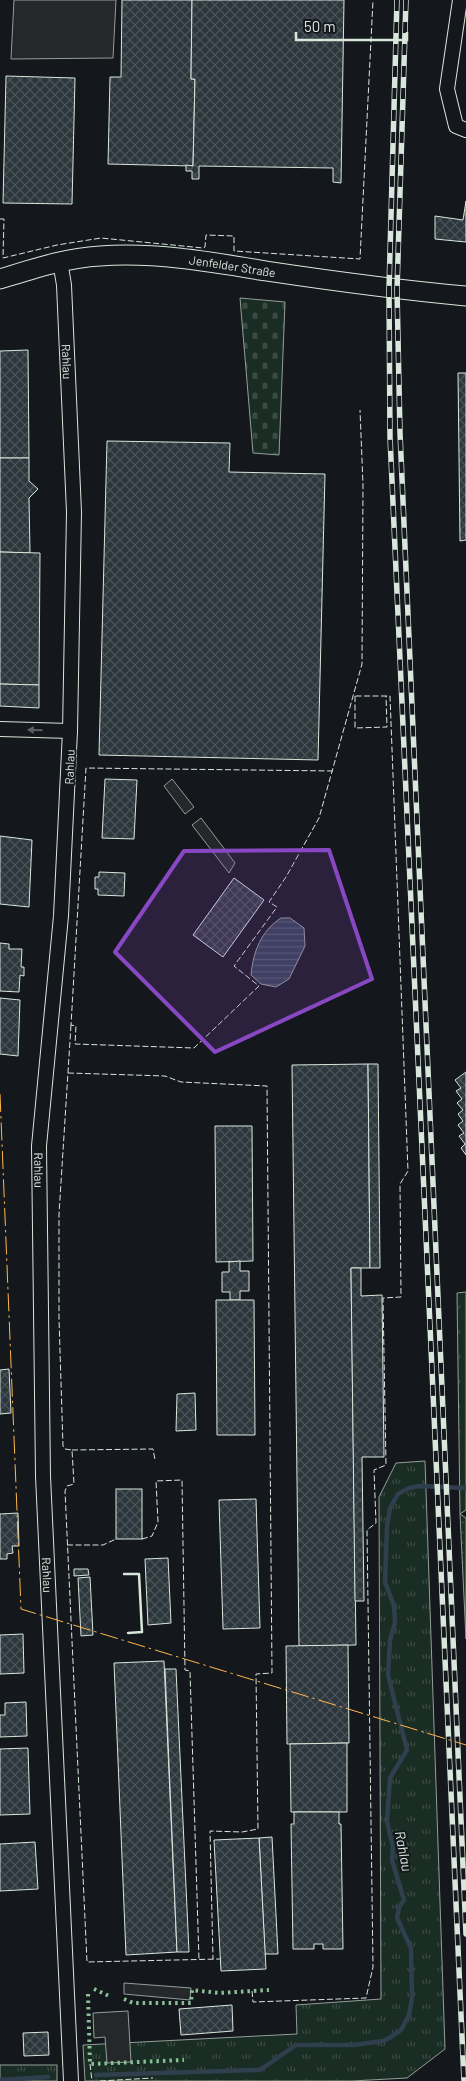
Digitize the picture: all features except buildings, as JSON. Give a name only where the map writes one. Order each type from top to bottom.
[{"type":"street","points":[[460,0],[447,89],[456,126],[466,130]]},
{"type":"street","name":"Jenfelder Straße","points":[[0,279],[60,261],[100,256],[161,257],[388,289],[466,296]]},
{"type":"street","name":"Rahlau","points":[[60,261],[64,285],[74,512],[70,731],[61,916],[39,1146],[43,1476],[71,2081]]},
{"type":"street","points":[[0,729],[70,731]]},
{"type":"highlighted area","points":[[329,850],[372,979],[215,1052],[115,952],[184,851]]},
{"type":"green space","points":[[240,298],[285,302],[279,455],[253,453]]},
{"type":"green space","points":[[466,1292],[466,1510],[460,1514],[457,1293]]},
{"type":"green space","points":[[425,1461],[445,2049],[407,2078],[352,2081],[85,2081],[83,2045],[297,2034],[296,2005],[381,1999],[379,1497],[396,1463]]},
{"type":"green space","points":[[460,1514],[466,1518],[466,1639]]},
{"type":"green space","points":[[0,2065],[57,2065],[57,2081],[0,2081]]},
{"type":"shaded area","points":[[14,0],[116,0],[113,58],[11,59]]},
{"type":"shaded area","points":[[172,779],[194,807],[185,814],[164,786]]},
{"type":"shaded area","points":[[201,818],[235,863],[229,873],[192,825]]},
{"type":"shaded area","points":[[124,1983],[191,1988],[190,2000],[124,1994]]},
{"type":"shaded area","points":[[128,2011],[131,2062],[107,2063],[105,2037],[94,2038],[93,2013]]},
{"type":"water","points":[[281,918],[290,918],[304,928],[305,946],[289,979],[276,987],[261,984],[251,975],[259,943],[268,929]]},
{"type":"waterway","name":"Rahlau","points":[[96,2075],[260,2070],[296,2045],[354,2045],[383,2041],[401,2030],[409,2015],[412,1998],[411,1948],[397,1918],[399,1907],[404,1900],[392,1860],[393,1847],[387,1822],[390,1778],[407,1750],[388,1675],[390,1640],[395,1623],[394,1606],[385,1582],[387,1526],[390,1508],[398,1494],[409,1488],[420,1486],[466,1488]]},
{"type":"waterway","name":"Rahlau","points":[[0,2080],[48,2077]]},
{"type":"railway","points":[[397,0],[389,289],[390,437],[464,2081]]},
{"type":"railway","points":[[406,0],[397,290],[400,433],[466,1934]]},
{"type":"hedge","points":[[94,1989],[109,1996]]},
{"type":"hedge","points":[[124,1999],[133,2003],[191,2003],[192,1990],[219,1993],[269,1990]]},
{"type":"hedge","points":[[88,1994],[90,2064],[184,2060]]},
{"type":"fence","points":[[0,219],[4,219],[3,258],[57,245],[101,238],[203,248],[205,247],[206,235],[234,236],[234,251],[360,259],[373,0]]},
{"type":"fence","points":[[333,771],[86,768],[71,1025],[76,1026],[75,1044],[194,1048],[259,986],[234,966],[277,907],[269,902],[286,877],[319,818],[362,664],[363,485],[360,410]]},
{"type":"fence","points":[[252,1991],[253,2002],[366,1998],[373,1967],[367,1530],[376,1523],[374,1470],[386,1465],[383,1298],[401,1297],[400,1184],[408,1171],[390,696],[354,696]]},
{"type":"fence","points":[[355,696],[355,728],[387,727],[386,696]]},
{"type":"fence","points":[[71,1025],[59,1214],[59,1319],[63,1446],[65,1449],[72,1450],[74,1484],[67,1486],[65,1491],[87,1962],[220,1959]]},
{"type":"fence","points":[[68,1073],[165,1076],[181,1082],[267,1086],[272,1673],[256,1674],[258,1829],[242,1832],[210,1831],[213,1959]]},
{"type":"fence","points":[[72,1450],[153,1449],[155,1460]]},
{"type":"fence","points":[[142,1539],[152,1536],[158,1522],[156,1481],[182,1480],[185,1670],[190,1671],[199,1960]]},
{"type":"fence","points":[[67,1545],[103,1545],[116,1539]]},
{"type":"fence","points":[[90,2064],[92,2081]]},
{"type":"fence","points":[[100,2081],[153,2078]]},
{"type":"wall","points":[[124,1574],[139,1574],[142,1632],[128,1633]]},
{"type":"power","points":[[0,1094],[21,1609],[466,1745]]}]
